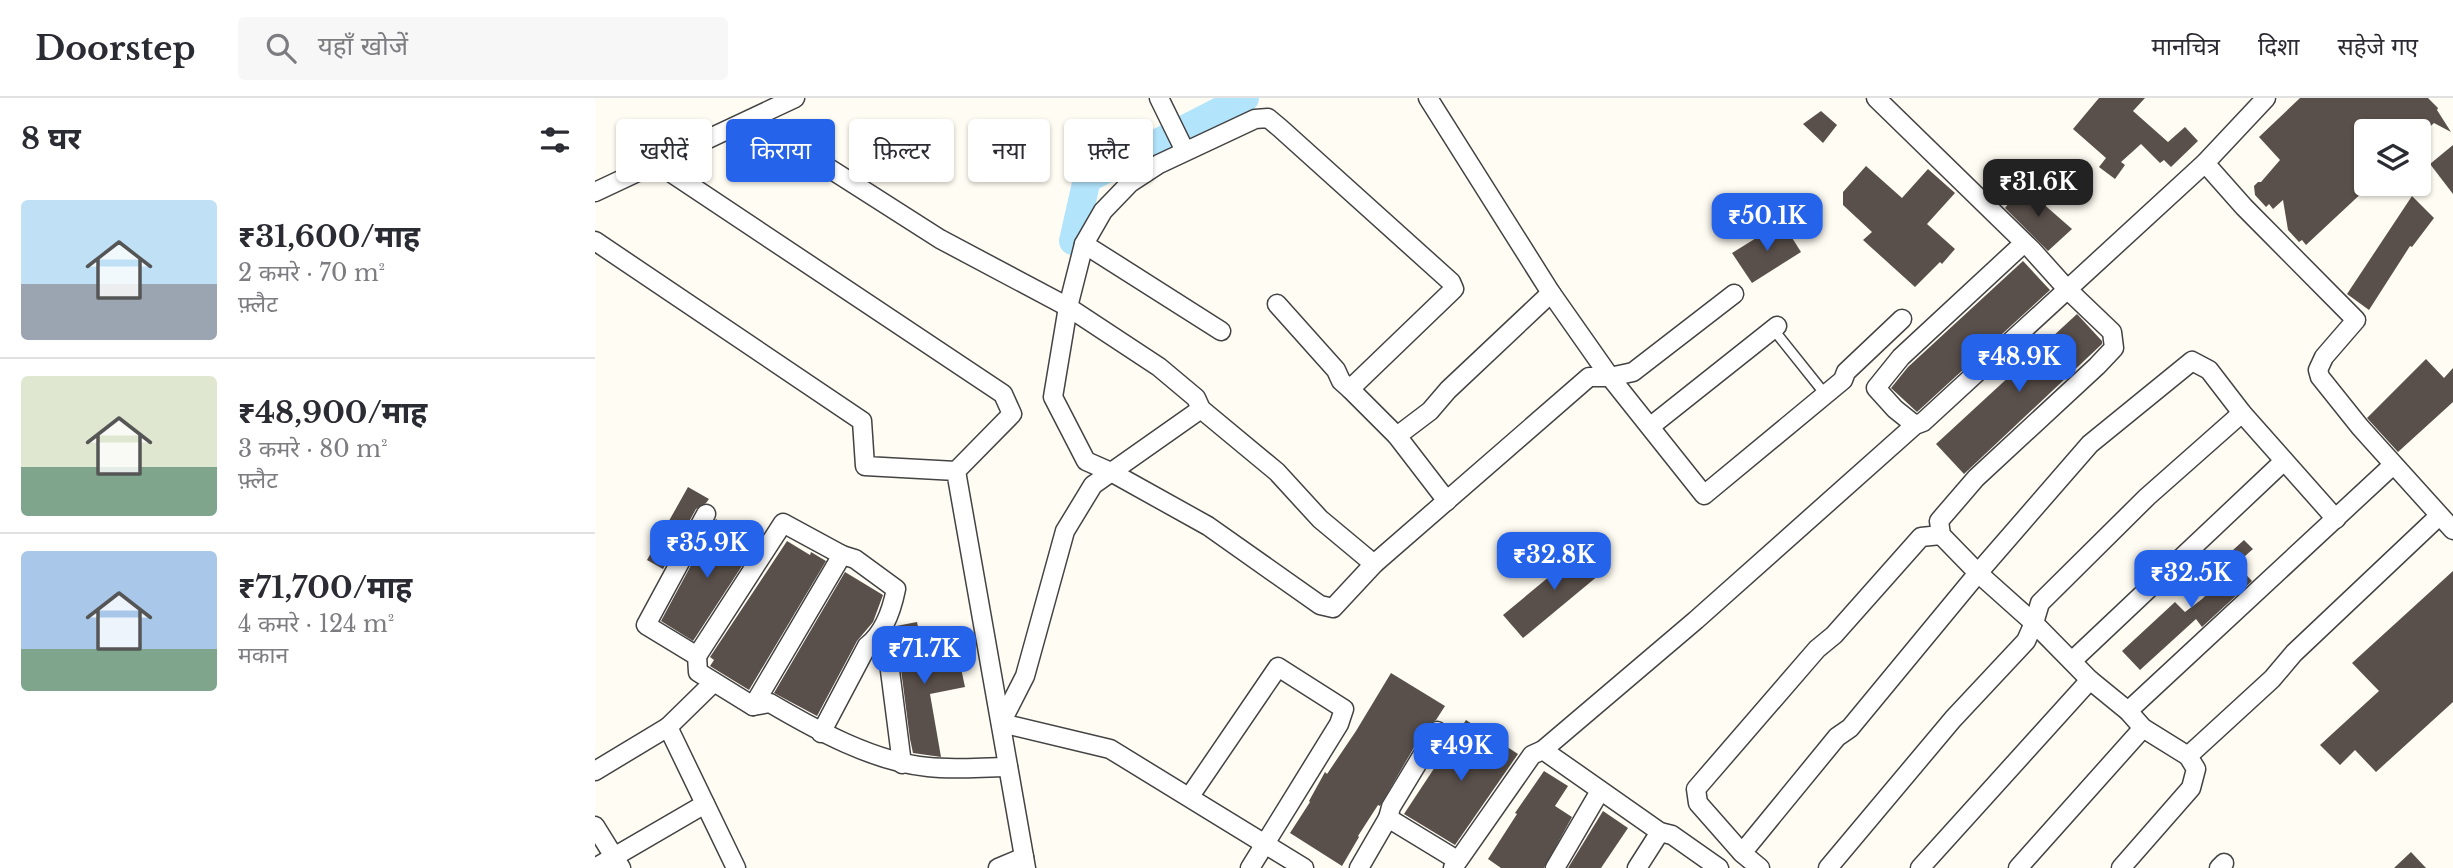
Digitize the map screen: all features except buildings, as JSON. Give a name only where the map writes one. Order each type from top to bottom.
[{"type":"street","points":[[1159,98],[1185,151]]},
{"type":"street","points":[[1429,98],[1551,293],[1610,377],[1704,495],[1843,380],[1846,372],[1902,319]]},
{"type":"street","points":[[1875,98],[2112,332],[2114,348],[1976,478],[1939,521],[1941,535],[1978,573],[2034,623],[2090,680],[2128,710],[2143,727],[2188,756],[2196,769],[2191,788],[2121,868]]},
{"type":"street","points":[[1388,818],[1455,864],[1532,755],[1543,750],[1696,620],[1916,425],[1923,422],[2205,163],[2266,98]]},
{"type":"street","points":[[712,138],[789,99]]},
{"type":"street","points":[[752,118],[940,239],[1068,307],[1159,367],[1196,398],[1201,409],[1277,472],[1320,519],[1374,564]]},
{"type":"street","points":[[1350,389],[1454,289],[1451,282],[1268,118],[1255,119],[1159,164],[1130,183],[1103,211],[1084,244],[1068,307],[1053,397],[1086,461],[1208,526],[1320,605],[1333,608],[1374,564],[1589,377],[1610,377],[1633,372],[1734,294]]},
{"type":"street","points":[[2205,163],[2244,207],[2356,320],[2324,357],[2318,370],[2331,393],[2453,530]]},
{"type":"street","points":[[595,192],[618,182]]},
{"type":"street","points":[[595,241],[862,421],[865,467],[956,471],[1012,414],[1003,394],[685,182]]},
{"type":"street","points":[[1916,425],[1895,409],[1876,388],[1901,357],[2024,243]]},
{"type":"street","points":[[1084,244],[1221,331]]},
{"type":"street","points":[[1397,436],[1430,411],[1448,390],[1551,293]]},
{"type":"street","points":[[1277,304],[1336,370],[1341,381],[1397,436],[1447,501]]},
{"type":"street","points":[[1651,426],[1775,327]]},
{"type":"street","points":[[1742,853],[1837,737],[1850,728],[2089,444],[2192,361],[2209,370],[2242,413],[2336,519]]},
{"type":"street","points":[[1000,723],[1025,676],[1065,531],[1093,485],[1201,409]]},
{"type":"street","points":[[1828,868],[1953,719],[2026,641],[2040,603],[2147,497],[2242,413]]},
{"type":"street","points":[[2072,660],[2284,461]]},
{"type":"street","points":[[2128,710],[2393,465]]},
{"type":"street","points":[[956,471],[1025,862],[997,868]]},
{"type":"street","points":[[697,656],[646,625],[706,514]]},
{"type":"street","points":[[2188,756],[2273,679],[2294,653],[2439,516]]},
{"type":"street","points":[[821,733],[867,646],[877,638],[893,604],[896,589],[855,559],[842,555],[783,523],[697,656],[698,672],[753,706],[770,703],[821,733],[902,764],[930,768],[1008,767]]},
{"type":"street","points":[[1760,868],[1742,853],[1698,803],[1696,789],[1817,649],[1834,635],[1921,537],[1941,535]]},
{"type":"street","points":[[753,706],[842,555]]},
{"type":"street","points":[[877,638],[888,655],[902,764]]},
{"type":"street","points":[[1190,796],[1278,667],[1344,709],[1339,724],[1249,868]]},
{"type":"street","points":[[1920,868],[2090,680]]},
{"type":"street","points":[[595,771],[668,727],[714,681]]},
{"type":"street","points":[[1000,723],[1110,749],[1304,868]]},
{"type":"street","points":[[668,727],[736,868]]},
{"type":"street","points":[[2018,868],[2143,727]]},
{"type":"street","points":[[1359,868],[1388,818],[1391,807],[1437,731]]},
{"type":"street","points":[[1543,750],[1660,832],[1672,835],[1719,868]]},
{"type":"street","points":[[1555,868],[1600,791]]},
{"type":"street","points":[[595,868],[618,862],[705,804]]},
{"type":"street","points":[[595,826],[618,862]]},
{"type":"street","points":[[1637,868],[1660,832]]},
{"type":"lane","points":[[1775,327],[1825,394]]},
{"type":"waterway","points":[[1073,241],[1087,179],[1245,98]]}]
